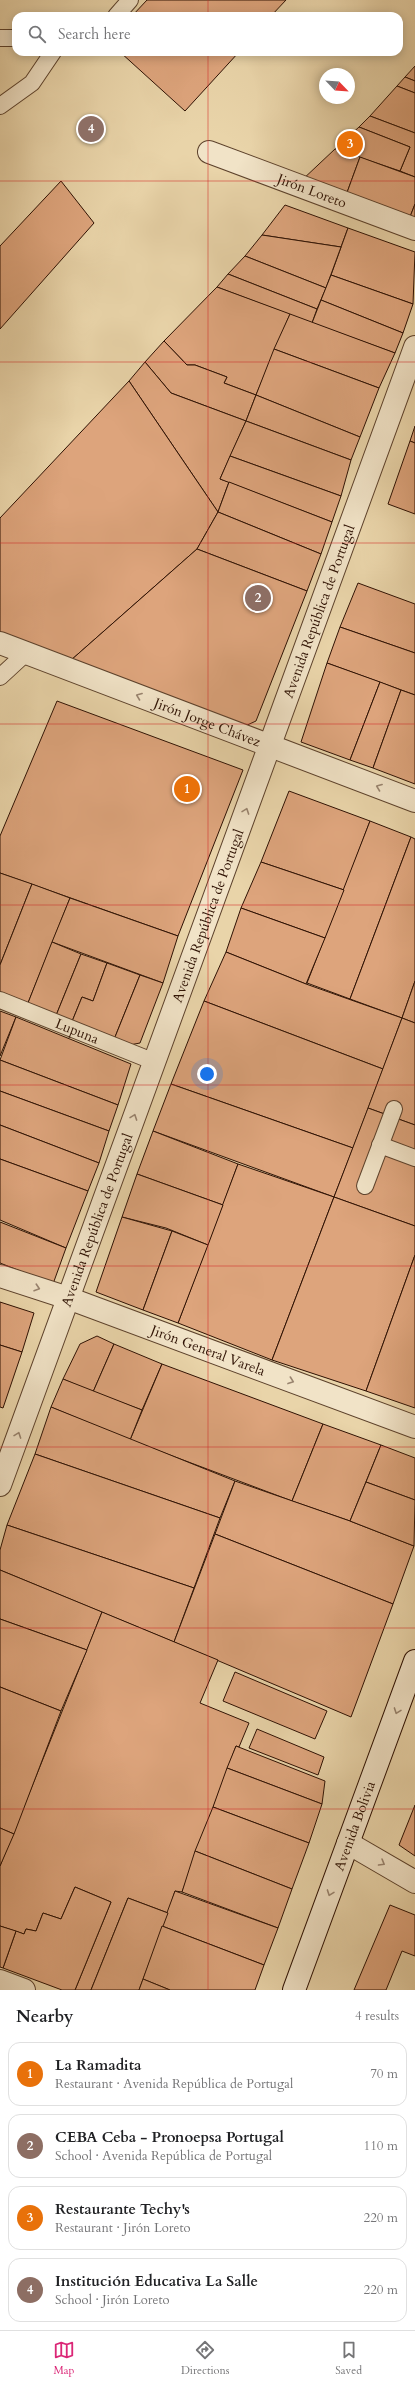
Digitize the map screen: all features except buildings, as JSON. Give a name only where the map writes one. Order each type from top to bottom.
[{"type":"street","name":"Jirón Loreto","points":[[209,152],[415,229]]},
{"type":"street","name":"Avenida República de Portugal","points":[[0,1485],[415,347]]},
{"type":"street","name":"Jirón Jorge Chávez","points":[[0,643],[415,801]]},
{"type":"street","name":"Jirón General Varela","points":[[0,1276],[68,1298],[415,1428]]},
{"type":"street","name":"Avenida Bolivia","points":[[294,1990],[415,1661]]},
{"type":"street","points":[[348,1844],[415,1882]]},
{"type":"street","points":[[0,1981],[24,1990]]},
{"type":"lane","points":[[120,12],[130,0]]},
{"type":"lane","points":[[0,38],[12,38]]},
{"type":"lane","points":[[0,106],[32,83],[50,56]]},
{"type":"lane","points":[[0,676],[26,653]]},
{"type":"lane","name":"Lupuna","points":[[0,1000],[155,1062]]},
{"type":"lane","points":[[365,1186],[394,1109]]},
{"type":"lane","points":[[380,1145],[415,1158]]},
{"type":"place","name":"Institución Educativa La Salle","points":[[91,129]]},
{"type":"place","name":"Restaurante Techy's","points":[[350,144]]},
{"type":"place","name":"CEBA Ceba - Pronoepsa Portugal","points":[[258,598]]},
{"type":"place","name":"La Ramadita","points":[[187,789]]}]
